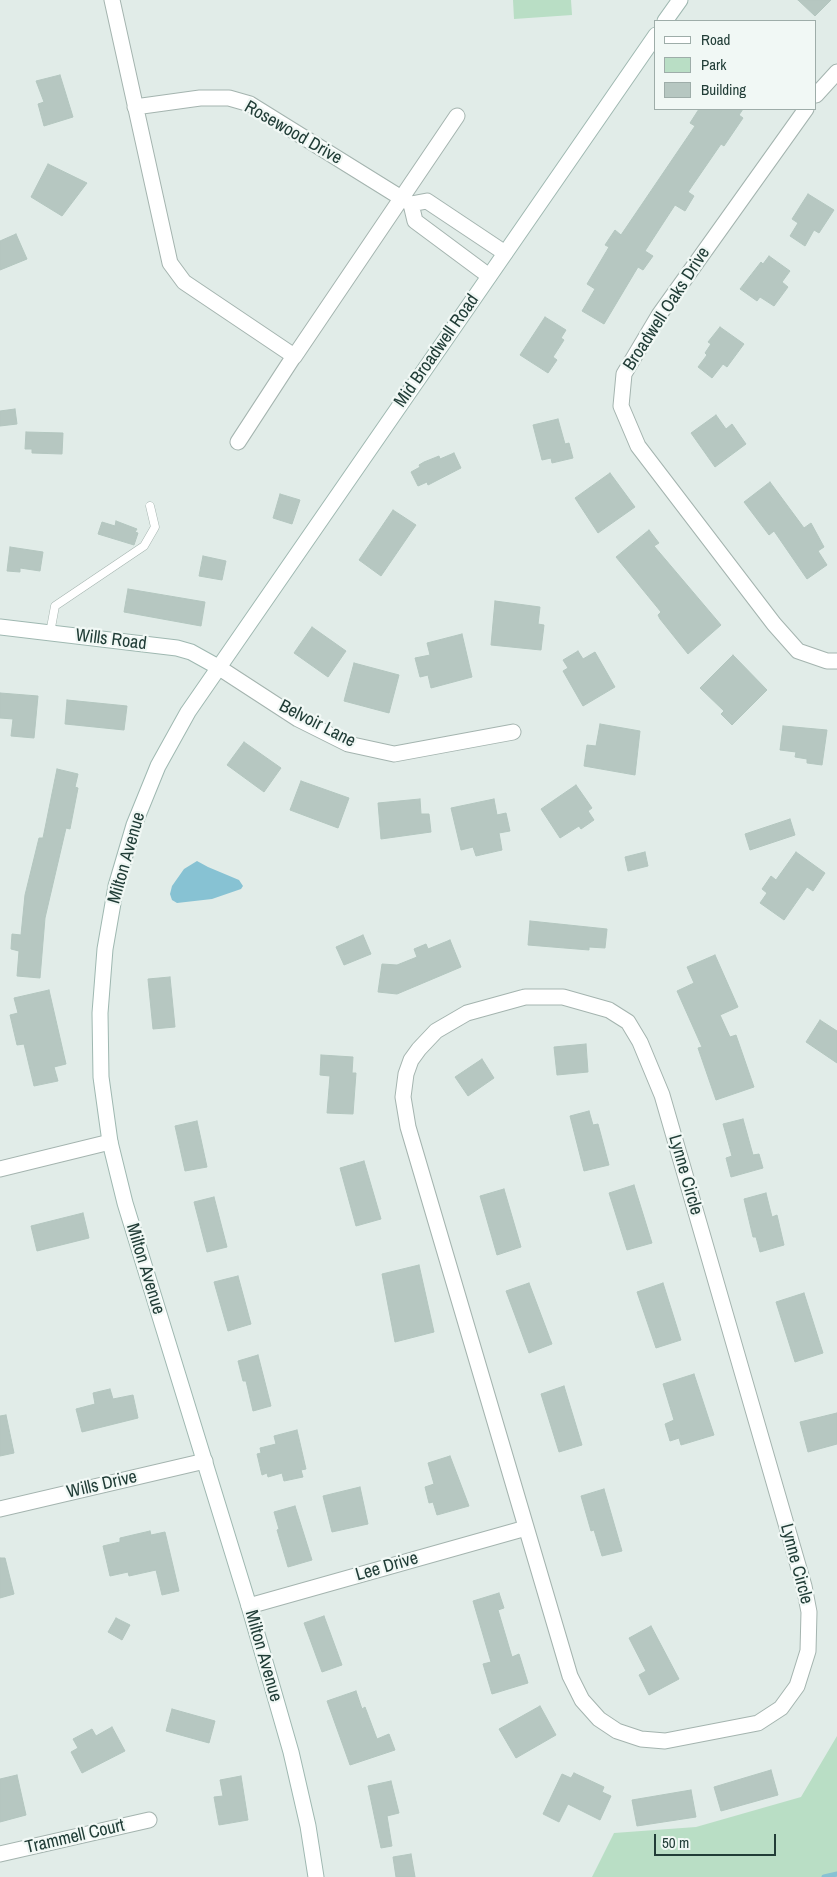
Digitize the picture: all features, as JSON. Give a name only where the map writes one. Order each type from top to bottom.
[{"type":"street","points":[[112,0],[170,263],[184,282],[294,357]]},
{"type":"street","points":[[666,20],[680,0]]},
{"type":"street","name":"Mid Broadwell Road","points":[[218,667],[654,38]]},
{"type":"street","points":[[817,94],[837,72]]},
{"type":"street","name":"Rosewood Drive","points":[[135,107],[200,98],[228,98],[250,104],[407,201],[427,201],[505,253]]},
{"type":"street","name":"Broadwell Oaks Drive","points":[[805,110],[659,315],[624,374],[621,406],[638,446],[774,624],[798,651],[827,661],[837,661]]},
{"type":"street","points":[[238,442],[294,357],[407,201],[457,116]]},
{"type":"street","points":[[407,201],[415,221],[489,276]]},
{"type":"street","name":"Wills Road","points":[[0,627],[177,648],[191,652],[218,667]]},
{"type":"street","name":"Belvoir Lane","points":[[218,667],[298,719],[348,744],[394,754],[513,732]]},
{"type":"street","name":"Milton Avenue","points":[[218,667],[188,712],[158,766],[134,825],[116,886],[105,949],[100,1014],[101,1077],[110,1142],[125,1203],[249,1606],[290,1752],[308,1826],[316,1877]]},
{"type":"street","name":"Lynne Circle","points":[[525,997],[563,997],[609,1010],[628,1022],[640,1042],[662,1095],[804,1586],[809,1612],[808,1652],[797,1686],[781,1708],[758,1723],[742,1728],[665,1741],[641,1739],[617,1731],[598,1719],[582,1700],[570,1676],[526,1528],[408,1127],[404,1097],[406,1074],[411,1060],[419,1048],[436,1031],[452,1020],[468,1013],[525,997]]},
{"type":"street","points":[[0,1169],[110,1142]]},
{"type":"street","name":"Wills Drive","points":[[0,1509],[205,1461]]},
{"type":"street","name":"Lee Drive","points":[[249,1606],[526,1528]]},
{"type":"street","name":"Trammell Court","points":[[0,1854],[149,1820]]},
{"type":"lane","points":[[50,633],[55,606],[144,546],[155,527],[150,506]]},
{"type":"green space","points":[[513,0],[571,0],[572,15],[514,19]]},
{"type":"green space","points":[[837,1736],[837,1877],[592,1877],[614,1833],[696,1827],[801,1797]]},
{"type":"water","points":[[197,861],[239,880],[243,886],[241,889],[212,899],[177,903],[172,900],[170,894],[172,886],[184,869]]},
{"type":"building","points":[[798,0],[831,0],[815,16]]},
{"type":"building","points":[[60,75],[73,117],[44,126],[38,104],[44,102],[36,81]]},
{"type":"building","points":[[698,110],[742,110],[739,115],[743,118],[724,146],[721,144],[688,192],[694,196],[685,211],[675,205],[645,251],[653,256],[643,270],[638,267],[604,324],[582,311],[595,289],[587,284],[609,247],[605,245],[615,230],[621,235],[695,126],[690,123]]},
{"type":"building","points":[[48,164],[87,183],[62,216],[31,197]]},
{"type":"building","points":[[808,194],[834,210],[819,233],[814,230],[805,246],[790,236],[798,223],[792,219]]},
{"type":"building","points":[[16,234],[27,259],[0,270],[0,241]]},
{"type":"building","points":[[769,256],[790,271],[782,282],[788,287],[774,306],[760,297],[757,301],[740,289],[761,262],[763,264]]},
{"type":"building","points":[[545,317],[566,330],[561,338],[564,340],[553,357],[557,360],[548,373],[520,355]]},
{"type":"building","points":[[720,327],[744,344],[727,367],[723,364],[712,378],[698,367],[707,355],[705,353],[711,344],[708,342]]},
{"type":"building","points":[[15,409],[17,424],[0,426],[0,411]]},
{"type":"building","points":[[716,415],[726,429],[732,424],[746,444],[715,467],[691,433]]},
{"type":"building","points":[[558,419],[565,444],[569,443],[573,458],[552,463],[551,458],[542,460],[533,425]]},
{"type":"building","points":[[26,432],[63,433],[62,454],[32,453],[32,449],[25,449]]},
{"type":"building","points":[[454,453],[461,468],[428,485],[427,482],[418,486],[411,472],[420,467],[419,465],[424,462],[439,456],[440,459]]},
{"type":"building","points":[[610,473],[635,507],[598,533],[575,498]]},
{"type":"building","points":[[770,482],[804,528],[811,523],[824,547],[818,551],[827,565],[807,579],[774,531],[769,535],[744,502]]},
{"type":"building","points":[[280,494],[300,500],[292,524],[273,518]]},
{"type":"building","points":[[393,510],[416,525],[381,576],[359,560]]},
{"type":"building","points":[[116,521],[137,529],[135,532],[138,533],[134,545],[98,534],[102,522],[115,526]]},
{"type":"building","points":[[649,530],[659,543],[654,546],[721,625],[688,654],[660,619],[658,615],[661,612],[616,557]]},
{"type":"building","points":[[10,547],[43,552],[40,571],[20,568],[20,572],[7,571]]},
{"type":"building","points":[[203,556],[226,561],[222,580],[199,576]]},
{"type":"building","points":[[128,589],[205,602],[201,626],[124,612]]},
{"type":"building","points":[[495,601],[540,607],[538,624],[544,625],[541,650],[491,645]]},
{"type":"building","points":[[312,627],[346,651],[328,677],[294,653]]},
{"type":"building","points":[[462,634],[472,677],[431,688],[428,675],[420,677],[415,658],[430,655],[427,643]]},
{"type":"building","points":[[578,651],[583,659],[595,652],[615,687],[583,706],[563,671],[568,668],[563,660]]},
{"type":"building","points":[[733,655],[767,690],[732,725],[721,714],[724,711],[700,688]]},
{"type":"building","points":[[354,663],[399,675],[389,713],[344,701]]},
{"type":"building","points":[[0,693],[38,696],[34,738],[11,736],[13,719],[0,718]]},
{"type":"building","points":[[67,700],[127,706],[124,730],[65,724]]},
{"type":"building","points":[[600,724],[640,731],[635,775],[584,766],[587,745],[596,746]]},
{"type":"building","points":[[783,726],[827,730],[822,765],[807,763],[807,759],[795,757],[796,752],[780,750]]},
{"type":"building","points":[[244,742],[281,768],[264,792],[227,765]]},
{"type":"building","points":[[57,769],[78,774],[75,787],[78,788],[70,829],[66,828],[45,918],[40,978],[17,976],[19,951],[11,949],[12,934],[21,935],[25,895],[39,838],[43,838]]},
{"type":"building","points":[[301,781],[349,798],[338,828],[290,810]]},
{"type":"building","points":[[576,785],[592,808],[588,811],[594,820],[581,829],[579,826],[560,838],[541,809]]},
{"type":"building","points":[[420,799],[421,814],[429,814],[431,832],[381,839],[378,803]]},
{"type":"building","points":[[494,799],[497,815],[506,813],[510,831],[499,833],[502,850],[476,856],[473,847],[461,850],[451,808]]},
{"type":"building","points":[[790,819],[795,835],[750,850],[745,834]]},
{"type":"building","points":[[645,852],[648,866],[628,871],[625,857]]},
{"type":"building","points":[[796,852],[825,873],[813,891],[807,887],[784,920],[760,903],[767,893],[762,889],[771,876],[776,880]]},
{"type":"building","points":[[530,921],[607,929],[605,948],[589,947],[589,950],[528,945]]},
{"type":"building","points":[[363,935],[371,954],[344,965],[336,947]]},
{"type":"building","points":[[450,940],[461,967],[397,994],[378,992],[382,964],[397,965],[417,957],[414,949],[426,944],[428,949]]},
{"type":"building","points":[[715,955],[738,1007],[720,1015],[730,1037],[736,1035],[754,1087],[716,1100],[698,1048],[702,1047],[677,991],[694,983],[687,967]]},
{"type":"building","points":[[170,977],[175,1027],[153,1029],[148,979]]},
{"type":"building","points":[[49,990],[66,1064],[54,1067],[58,1081],[34,1086],[24,1044],[17,1045],[10,1015],[18,1013],[14,998]]},
{"type":"building","points":[[820,1020],[837,1031],[837,1063],[806,1042]]},
{"type":"building","points":[[586,1044],[588,1072],[557,1075],[554,1047]]},
{"type":"building","points":[[321,1055],[353,1057],[352,1073],[356,1073],[353,1114],[327,1113],[330,1076],[320,1075]]},
{"type":"building","points":[[482,1059],[494,1078],[468,1096],[455,1077]]},
{"type":"building","points":[[589,1111],[593,1125],[598,1124],[609,1165],[584,1171],[570,1116]]},
{"type":"building","points":[[743,1119],[753,1155],[759,1154],[763,1168],[731,1177],[726,1158],[732,1156],[723,1124]]},
{"type":"building","points":[[197,1121],[207,1167],[185,1171],[175,1126]]},
{"type":"building","points":[[364,1161],[381,1219],[356,1226],[340,1168]]},
{"type":"building","points":[[634,1185],[652,1243],[627,1250],[609,1193]]},
{"type":"building","points":[[504,1189],[521,1247],[497,1255],[480,1196]]},
{"type":"building","points":[[766,1193],[772,1217],[777,1215],[784,1245],[760,1252],[756,1237],[753,1237],[744,1199]]},
{"type":"building","points":[[214,1197],[227,1247],[207,1252],[194,1202]]},
{"type":"building","points":[[83,1213],[89,1238],[37,1251],[31,1226]]},
{"type":"building","points":[[419,1265],[434,1332],[395,1342],[382,1274]]},
{"type":"building","points":[[238,1276],[251,1324],[228,1331],[214,1282]]},
{"type":"building","points":[[529,1283],[552,1344],[529,1353],[506,1291]]},
{"type":"building","points":[[663,1283],[681,1340],[656,1348],[637,1292]]},
{"type":"building","points":[[804,1293],[823,1353],[795,1362],[776,1302]]},
{"type":"building","points":[[258,1355],[271,1406],[253,1411],[246,1381],[243,1381],[238,1361]]},
{"type":"building","points":[[694,1374],[714,1435],[681,1445],[679,1438],[670,1441],[665,1424],[674,1420],[663,1384]]},
{"type":"building","points":[[564,1386],[582,1445],[559,1452],[541,1394]]},
{"type":"building","points":[[110,1389],[113,1399],[133,1395],[138,1418],[82,1432],[76,1409],[95,1404],[93,1393]]},
{"type":"building","points":[[837,1413],[837,1444],[808,1452],[800,1422]]},
{"type":"building","points":[[6,1415],[14,1453],[0,1456],[0,1416]]},
{"type":"building","points":[[297,1430],[306,1469],[301,1470],[303,1477],[284,1481],[282,1473],[268,1477],[267,1473],[262,1475],[257,1454],[261,1453],[260,1448],[276,1444],[274,1436]]},
{"type":"building","points":[[450,1456],[469,1506],[437,1515],[433,1502],[429,1503],[425,1487],[434,1484],[428,1463]]},
{"type":"building","points":[[360,1487],[368,1524],[332,1532],[323,1496]]},
{"type":"building","points":[[604,1489],[622,1551],[602,1556],[594,1530],[591,1531],[581,1496]]},
{"type":"building","points":[[295,1506],[312,1560],[288,1567],[277,1530],[279,1529],[274,1512]]},
{"type":"building","points":[[150,1531],[151,1535],[165,1532],[179,1591],[162,1595],[156,1570],[129,1576],[128,1572],[110,1576],[103,1546],[120,1542],[120,1538]]},
{"type":"building","points":[[0,1558],[5,1558],[14,1594],[0,1598]]},
{"type":"building","points":[[499,1593],[504,1608],[498,1610],[512,1657],[519,1654],[528,1683],[492,1694],[483,1664],[491,1662],[473,1601]]},
{"type":"building","points":[[324,1616],[342,1665],[322,1672],[304,1623]]},
{"type":"building","points":[[116,1618],[130,1625],[122,1640],[108,1632]]},
{"type":"building","points":[[651,1626],[679,1679],[649,1695],[639,1675],[646,1671],[629,1638]]},
{"type":"building","points":[[356,1691],[362,1709],[365,1707],[377,1739],[389,1734],[395,1750],[350,1765],[327,1701]]},
{"type":"building","points":[[540,1706],[556,1735],[516,1758],[499,1729]]},
{"type":"building","points":[[172,1709],[215,1721],[209,1743],[166,1731]]},
{"type":"building","points":[[112,1727],[125,1751],[82,1773],[71,1752],[78,1748],[73,1739],[92,1729],[96,1736]]},
{"type":"building","points":[[771,1770],[778,1795],[721,1811],[714,1787]]},
{"type":"building","points":[[574,1773],[604,1787],[602,1792],[611,1796],[600,1820],[568,1804],[559,1822],[543,1814],[562,1774],[571,1778]]},
{"type":"building","points":[[17,1775],[26,1815],[0,1822],[0,1779]]},
{"type":"building","points":[[241,1776],[248,1820],[219,1825],[214,1797],[223,1796],[220,1780]]},
{"type":"building","points":[[391,1781],[399,1813],[387,1816],[392,1846],[381,1848],[368,1786]]},
{"type":"building","points":[[691,1790],[696,1817],[637,1826],[632,1800]]},
{"type":"building","points":[[411,1854],[415,1877],[396,1877],[393,1857]]},
{"type":"waterway","points":[[824,1877],[837,1874]]}]
